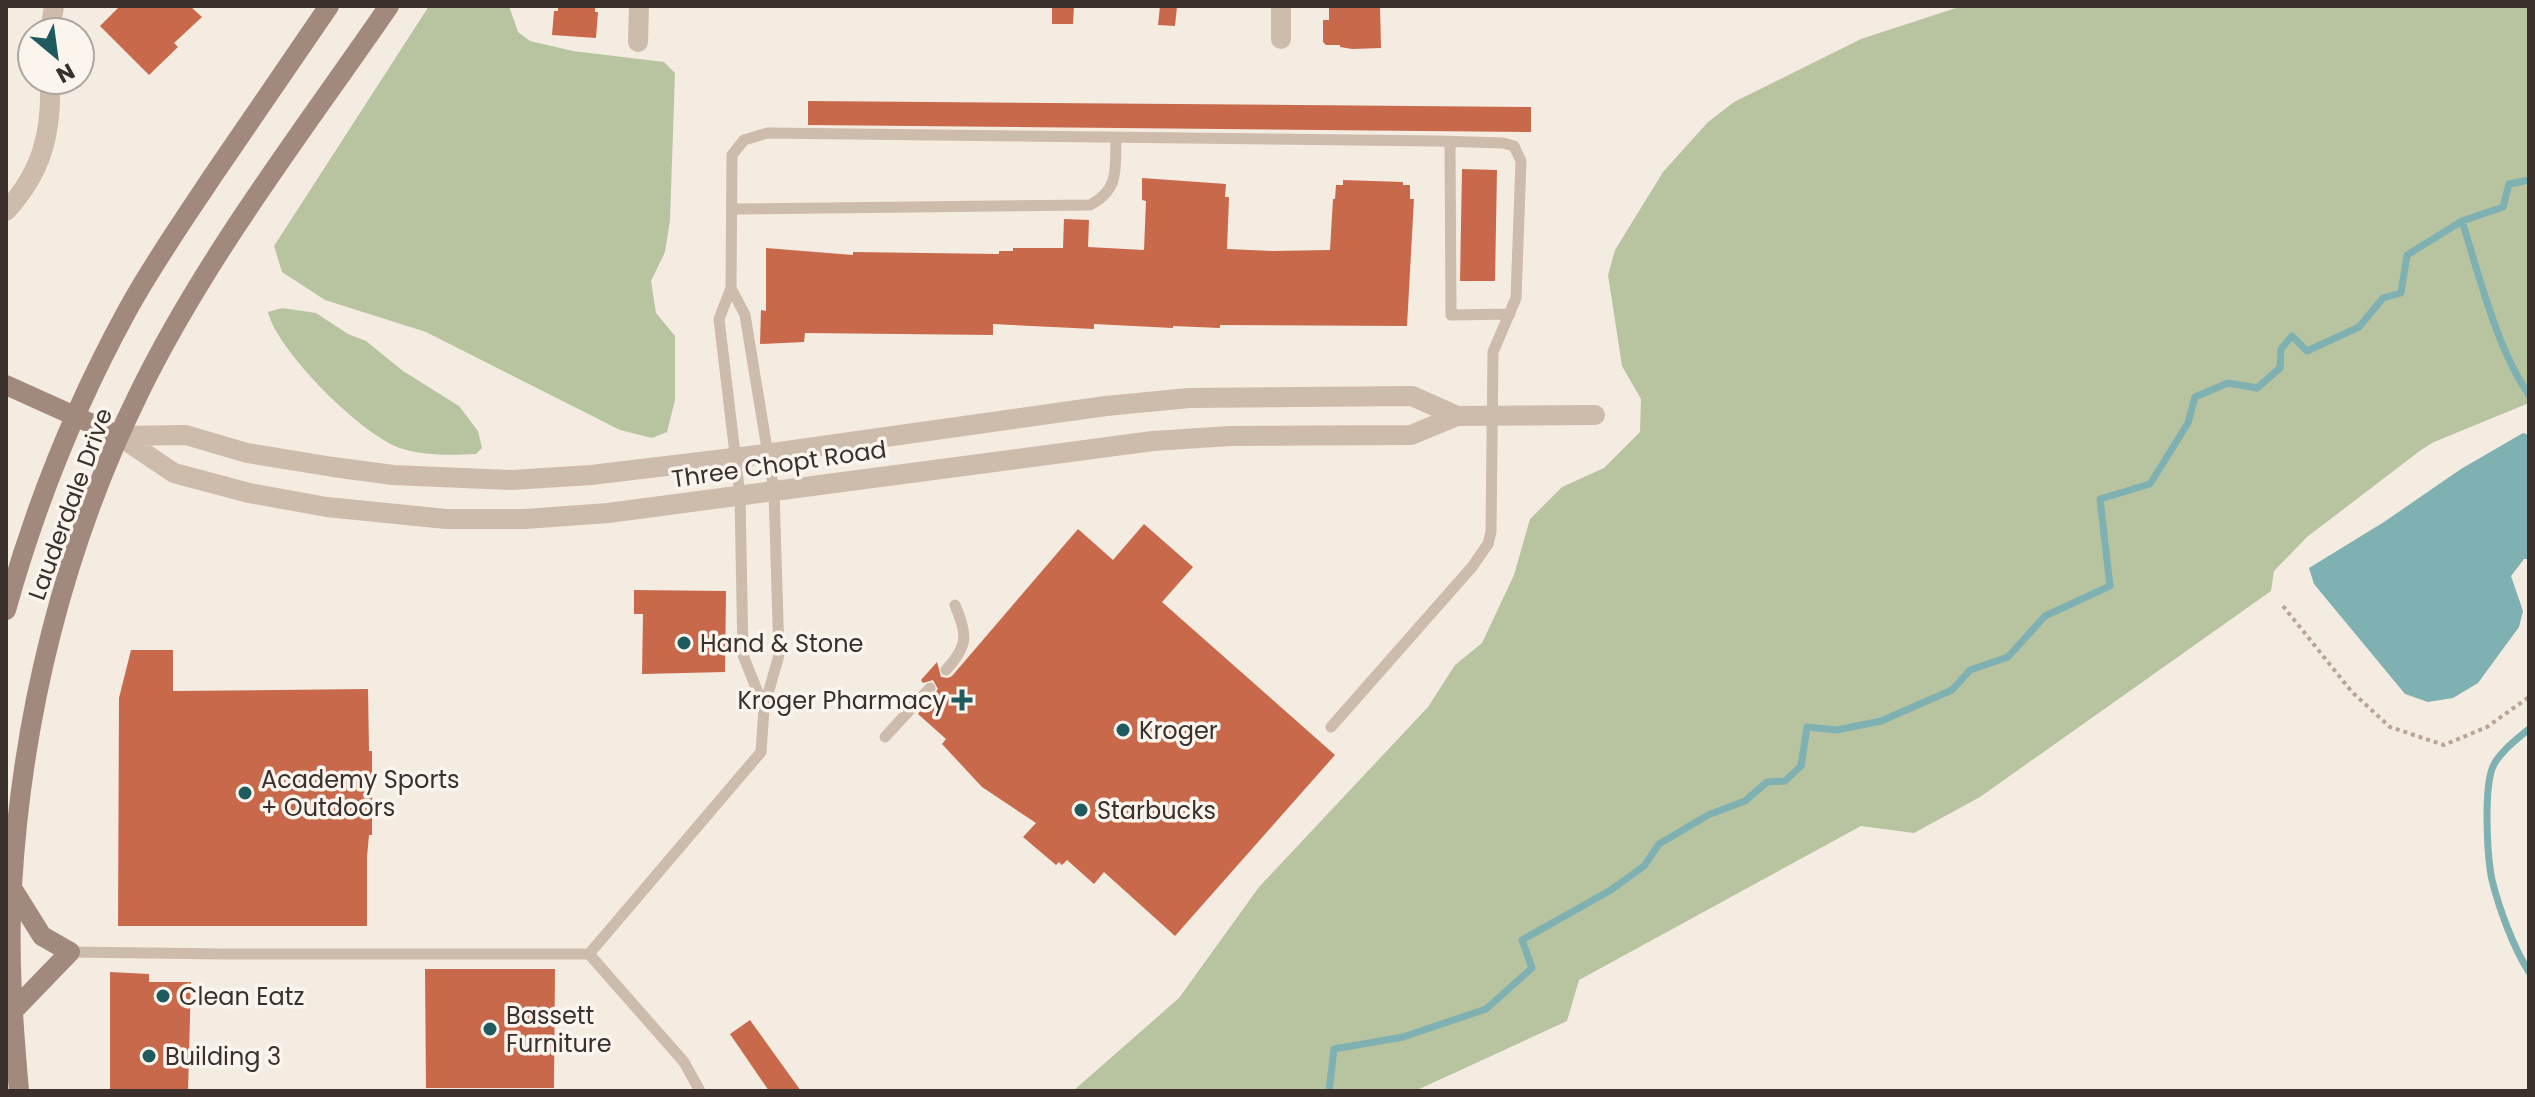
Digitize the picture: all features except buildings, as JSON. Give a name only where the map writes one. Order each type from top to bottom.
[{"type":"main road","name":"Lauderdale Drive","points":[[6,610],[24,544],[46,482],[110,342],[165,247],[329,6]]},
{"type":"main road","name":"Lauderdale Drive","points":[[19,1091],[13,1011],[12,888],[18,810],[41,675],[82,530],[119,436],[183,312],[231,236],[389,6]]},
{"type":"main road","name":"Three Chopt Road","points":[[6,385],[119,436]]},
{"type":"main road","points":[[12,888],[42,936],[70,952],[13,1011]]},
{"type":"street","points":[[638,42],[639,6]]},
{"type":"street","points":[[1281,6],[1281,39]]},
{"type":"street","points":[[6,211],[22,194],[39,165],[48,132],[49,96]]},
{"type":"street","name":"Three Chopt Road","points":[[119,436],[186,435],[247,453],[333,467],[393,475],[473,479],[578,476],[735,458],[1106,406],[1189,398],[1412,396],[1457,416]]},
{"type":"street","name":"Three Chopt Road","points":[[119,436],[174,473],[275,498],[367,513],[446,519],[525,519],[608,513],[1153,441],[1230,436],[1411,435],[1457,416],[1595,415]]},
{"type":"lane","points":[[764,708],[743,655],[740,496],[719,319],[731,288],[732,155],[744,140],[767,133],[1450,142],[1514,146],[1521,161],[1516,298],[1493,352],[1492,521],[1488,544],[1472,567],[1331,727]]},
{"type":"lane","points":[[732,209],[1090,205],[1103,198],[1114,181],[1116,139]]},
{"type":"lane","points":[[1450,142],[1451,315],[1510,314]]},
{"type":"lane","points":[[589,954],[761,752],[764,708],[779,655],[774,491],[745,315],[731,288]]},
{"type":"lane","points":[[946,670],[959,655],[964,643],[962,622],[955,605]]},
{"type":"lane","points":[[885,737],[930,688]]},
{"type":"lane","points":[[70,952],[589,954],[684,1062],[700,1091]]},
{"type":"path","points":[[2283,606],[2352,692],[2390,727],[2444,745],[2487,727],[2529,697]]},
{"type":"green space","points":[[429,6],[509,6],[518,32],[530,41],[573,51],[664,62],[675,73],[670,220],[665,252],[651,281],[656,313],[675,336],[675,400],[667,432],[652,438],[620,430],[426,332],[325,300],[282,272],[274,246]]},
{"type":"green space","points":[[1962,6],[2529,6],[2529,403],[2421,450],[2307,537],[2274,571],[2271,591],[1980,797],[1914,833],[1861,826],[1579,980],[1567,1021],[1415,1091],[1073,1091],[1179,998],[1259,887],[1428,707],[1455,665],[1482,643],[1514,575],[1530,519],[1562,487],[1604,468],[1640,432],[1641,399],[1622,366],[1608,275],[1615,250],[1663,172],[1708,122],[1734,102],[1861,39]]},
{"type":"green space","points":[[282,308],[316,313],[348,334],[366,341],[403,371],[459,406],[478,431],[482,448],[476,454],[449,455],[421,453],[386,442],[346,411],[304,370],[275,329],[268,312]]},
{"type":"water","points":[[2523,433],[2529,435],[2529,559],[2524,559],[2511,576],[2523,611],[2519,627],[2478,683],[2453,698],[2428,702],[2405,694],[2314,584],[2309,568],[2461,469]]},
{"type":"waterway","points":[[1329,1091],[1334,1049],[1403,1037],[1486,1009],[1532,968],[1522,940],[1611,890],[1644,866],[1659,844],[1708,815],[1745,801],[1767,782],[1785,781],[1801,766],[1807,727],[1837,730],[1881,721],[1952,690],[1970,670],[2008,657],[2045,616],[2110,586],[2100,499],[2150,484],[2188,423],[2195,397],[2228,383],[2257,388],[2280,368],[2281,349],[2292,336],[2307,351],[2359,327],[2383,298],[2401,293],[2407,255],[2462,221],[2503,207],[2509,184],[2529,180]]},
{"type":"waterway","points":[[2462,221],[2498,334],[2529,395]]},
{"type":"waterway","points":[[2529,729],[2503,752],[2492,769],[2487,824],[2495,891],[2512,939],[2529,972]]},
{"type":"place","name":"Hand & Stone","points":[[684,643]]},
{"type":"place","name":"Kroger Pharmacy","points":[[962,700]]},
{"type":"place","name":"Kroger","points":[[1123,730]]},
{"type":"place","name":"Academy Sports + Outdoors","points":[[245,793]]},
{"type":"place","name":"Starbucks","points":[[1081,810]]},
{"type":"place","name":"Clean Eatz","points":[[163,996]]},
{"type":"place","name":"Bassett Furniture","points":[[490,1029]]},
{"type":"place","name":"Building 3","points":[[149,1056]]}]
